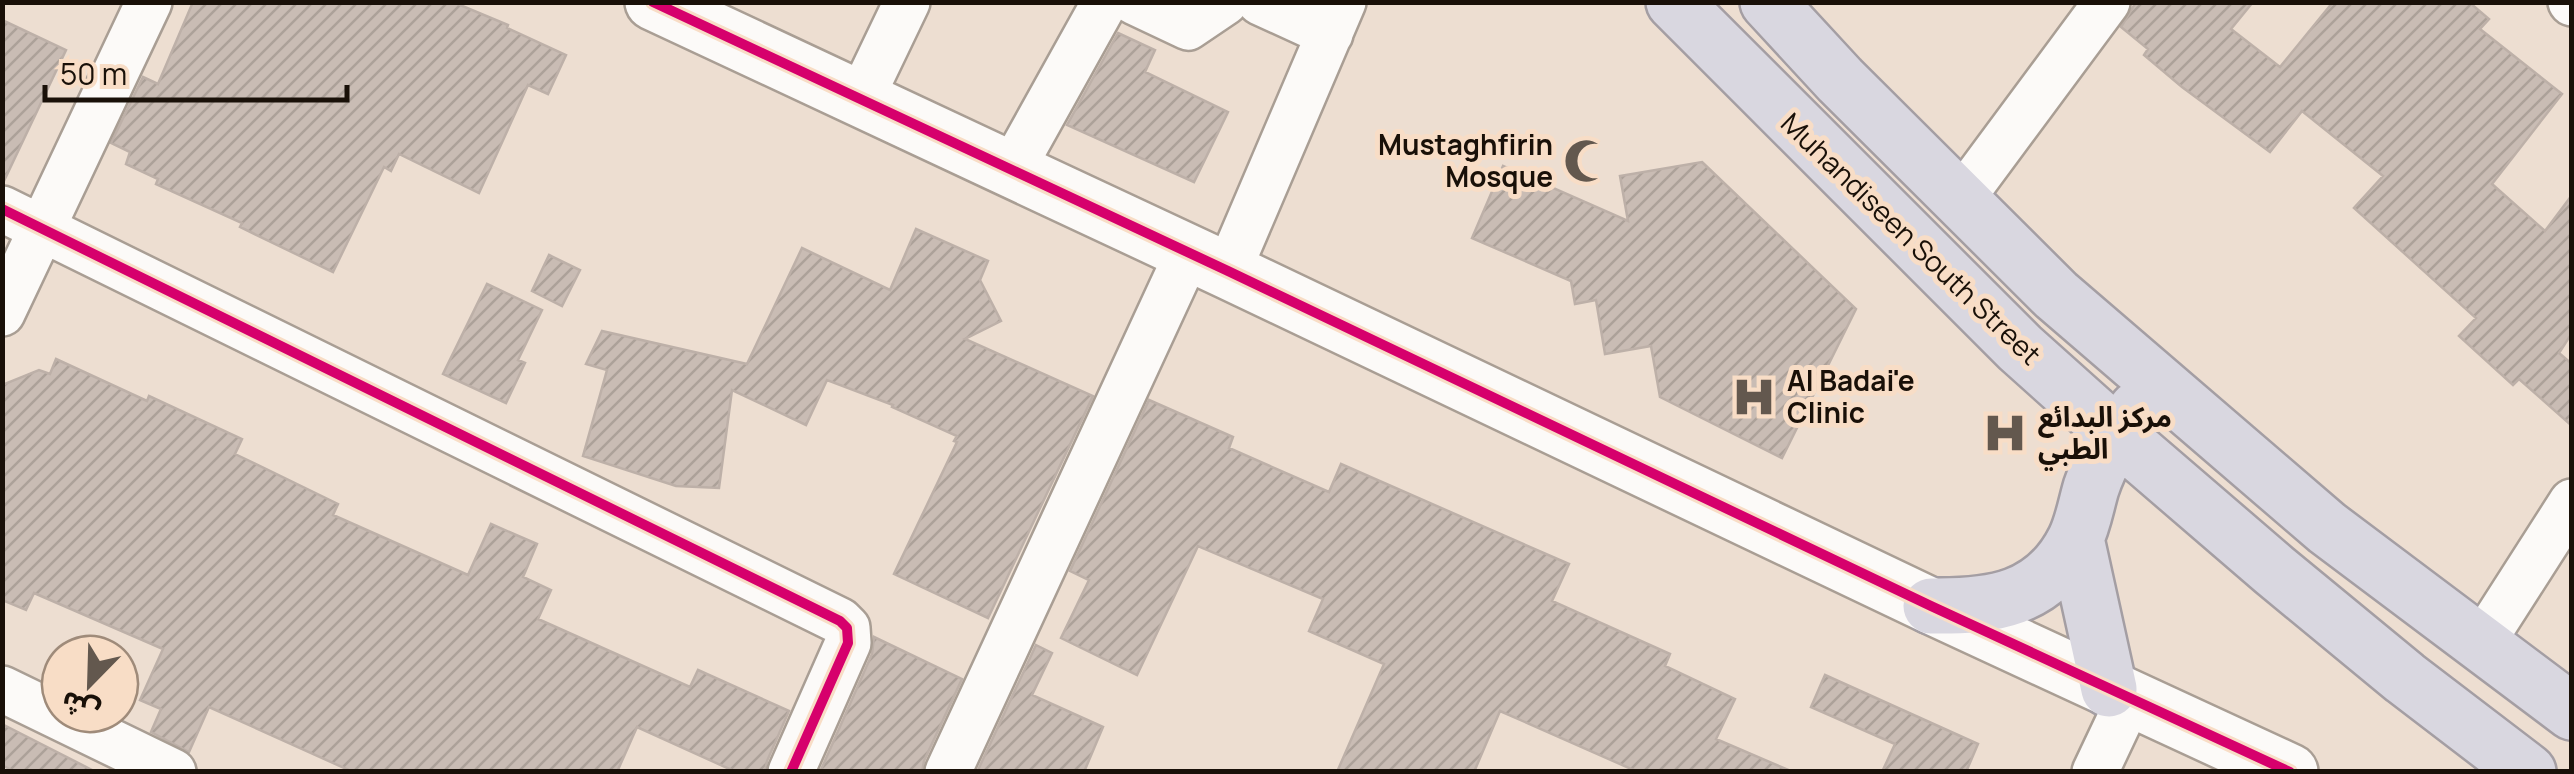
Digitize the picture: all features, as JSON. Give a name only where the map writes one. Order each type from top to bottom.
[{"type":"highway","name":"Muhandiseen South Street","points":[[1674,2],[2020,348],[2288,582],[2528,772]]},
{"type":"highway","points":[[1768,2],[1840,80],[2056,295],[2328,528],[2572,712]]},
{"type":"highway","points":[[1931,606],[2000,601],[2030,590],[2059,564],[2076,538],[2097,471],[2116,434],[2159,383]]},
{"type":"highway","points":[[2076,538],[2120,693]]},
{"type":"street","points":[[2,313],[22,219],[149,2]]},
{"type":"street","points":[[653,2],[2290,772]]},
{"type":"street","points":[[860,100],[906,2]]},
{"type":"street","points":[[1010,171],[1105,2]]},
{"type":"street","points":[[1136,2],[1188,28],[1225,2]]},
{"type":"street","points":[[948,772],[1337,18],[1260,2]]},
{"type":"street","points":[[1961,199],[2107,2]]},
{"type":"street","points":[[22,219],[840,620],[848,628],[848,643],[791,772]]},
{"type":"street","points":[[2481,644],[2572,502]]},
{"type":"street","points":[[2,689],[172,772]]},
{"type":"street","points":[[2094,772],[2120,693]]},
{"type":"building","points":[[193,2],[453,2],[566,55],[548,94],[528,85],[479,193],[399,154],[391,171],[384,167],[333,272],[240,227],[242,223],[156,184],[158,179],[126,164],[130,152],[111,143],[143,77],[158,84]]},
{"type":"building","points":[[2136,2],[2253,2],[2231,29],[2280,67],[2333,2],[2469,2],[2489,19],[2480,29],[2562,94],[2492,184],[2545,231],[2572,195],[2572,333],[2559,353],[2572,364],[2572,426],[2519,379],[2513,385],[2459,336],[2476,318],[2354,208],[2383,176],[2302,111],[2270,152],[2144,55],[2148,49],[2121,27]]},
{"type":"building","points":[[2,20],[66,50],[3,183],[2,183]]},
{"type":"building","points":[[1118,33],[1155,50],[1145,72],[1228,112],[1194,182],[1067,125]]},
{"type":"building","points":[[1702,162],[1856,309],[1782,458],[1660,397],[1651,346],[1605,354],[1596,300],[1575,304],[1571,281],[1472,238],[1503,166],[1628,221],[1620,176]]},
{"type":"building","points":[[916,229],[988,261],[980,280],[1001,321],[965,339],[1093,396],[988,618],[894,574],[957,436],[893,405],[827,380],[806,425],[732,390],[719,488],[676,486],[583,456],[607,370],[586,364],[602,331],[747,364],[802,248],[890,290]]},
{"type":"building","points":[[549,255],[580,270],[562,306],[532,291]]},
{"type":"building","points":[[487,284],[542,310],[518,360],[525,363],[506,403],[443,374]]},
{"type":"building","points":[[56,359],[242,439],[235,454],[338,504],[333,515],[468,575],[491,524],[537,544],[523,577],[551,590],[538,619],[690,687],[698,670],[789,711],[765,772],[736,772],[637,727],[617,772],[353,772],[209,707],[189,752],[151,732],[161,709],[140,700],[163,649],[140,639],[140,634],[128,634],[34,593],[26,610],[2,600],[2,385],[39,370],[50,374]]},
{"type":"building","points":[[1149,400],[1233,437],[1229,448],[1329,492],[1341,464],[1569,564],[1552,601],[1670,654],[1665,666],[1735,699],[1716,739],[1793,772],[1638,772],[1500,711],[1474,772],[1337,772],[1384,664],[1309,631],[1323,599],[1198,546],[1137,675],[1061,638],[1089,580],[1070,571]]},
{"type":"building","points":[[874,637],[962,679],[922,772],[820,772],[872,654]]},
{"type":"building","points":[[1036,645],[1052,653],[1032,695],[1103,727],[1084,772],[978,770]]},
{"type":"building","points":[[1825,675],[1978,744],[1966,772],[1882,772],[1895,744],[1811,707]]},
{"type":"building","points":[[2,724],[96,772],[15,772],[2,765]]},
{"type":"cycle path","points":[[653,2],[2290,772]]},
{"type":"cycle path","points":[[2,209],[840,621],[847,628],[848,643],[791,772]]},
{"type":"place","name":"Mustaghfirin Mosque","points":[[1586,161]]},
{"type":"place","name":"Al Badai'e Clinic","points":[[1754,397]]},
{"type":"place","name":"مركز البدائع الطبي","points":[[2005,433]]}]
